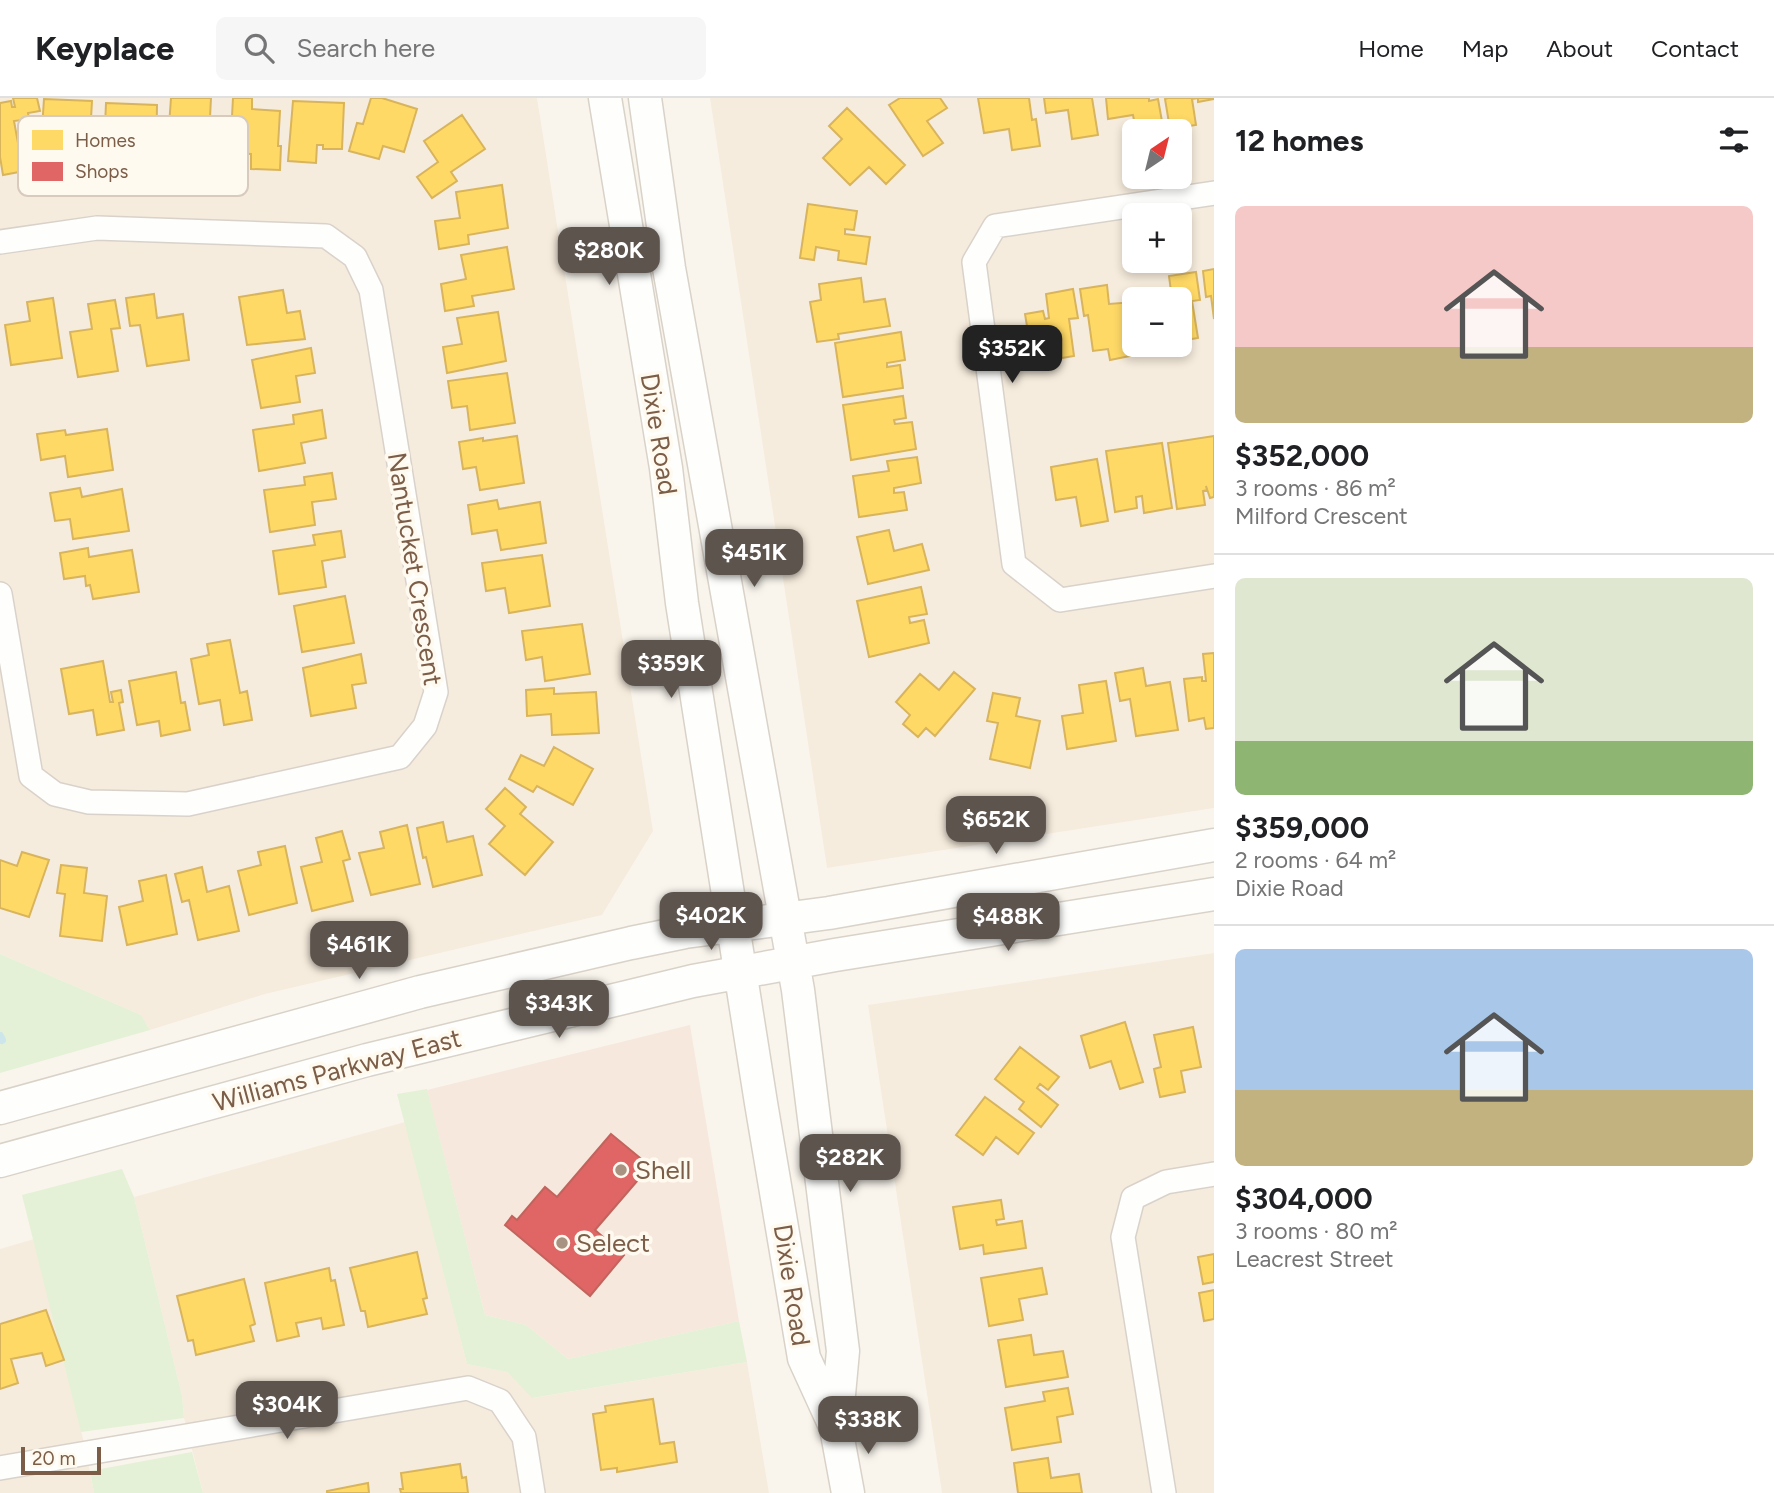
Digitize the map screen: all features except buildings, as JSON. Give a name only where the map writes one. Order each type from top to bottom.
[{"type":"main road","name":"Dixie Road","points":[[605,98],[666,468],[682,603],[804,1358],[836,1428],[848,1493]]},
{"type":"main road","name":"Dixie Road","points":[[645,98],[669,268],[793,962],[843,1351],[836,1428]]},
{"type":"main road","name":"Williams Parkway East","points":[[0,1108],[420,992],[631,943],[1214,845]]},
{"type":"main road","name":"Williams Parkway East","points":[[0,1161],[367,1060],[741,971],[1214,894]]},
{"type":"street","points":[[1214,193],[995,226],[974,262],[1014,564],[1060,600],[1214,576]]},
{"type":"street","name":"Nantucket Crescent","points":[[0,242],[97,229],[326,236],[355,257],[371,290],[436,692],[425,726],[400,757],[188,804],[89,802],[55,794],[31,776],[0,594]]},
{"type":"street","points":[[1164,1493],[1123,1237],[1133,1198],[1166,1182],[1214,1174]]},
{"type":"street","points":[[0,1468],[468,1388],[500,1401],[524,1437],[533,1493]]},
{"type":"shaded area","points":[[0,98],[537,98],[653,831],[602,915],[265,994],[150,1030],[141,1015],[0,954]]},
{"type":"shaded area","points":[[710,98],[1214,98],[1214,808],[827,868]]},
{"type":"shaded area","points":[[1214,953],[1214,1493],[942,1493],[868,1005]]},
{"type":"shaded area","points":[[690,1025],[739,1321],[568,1359],[526,1325],[485,1315],[427,1090]]},
{"type":"shaded area","points":[[405,1122],[467,1364],[507,1372],[533,1398],[747,1362],[769,1493],[203,1493],[134,1197]]},
{"type":"shaded area","points":[[34,1239],[94,1493],[0,1493],[0,1249]]},
{"type":"green space","points":[[0,954],[141,1015],[150,1030],[0,1073]]},
{"type":"green space","points":[[427,1089],[485,1315],[526,1325],[568,1359],[739,1321],[747,1362],[532,1398],[507,1372],[467,1364],[397,1094]]},
{"type":"green space","points":[[122,1169],[134,1197],[182,1396],[184,1418],[81,1432],[22,1195]]},
{"type":"green space","points":[[192,1452],[203,1493],[94,1493],[90,1471]]},
{"type":"waterway","points":[[0,1036],[2,1040]]},
{"type":"place","name":"Shell","points":[[621,1170]]},
{"type":"place","name":"Select","points":[[562,1243]]}]
